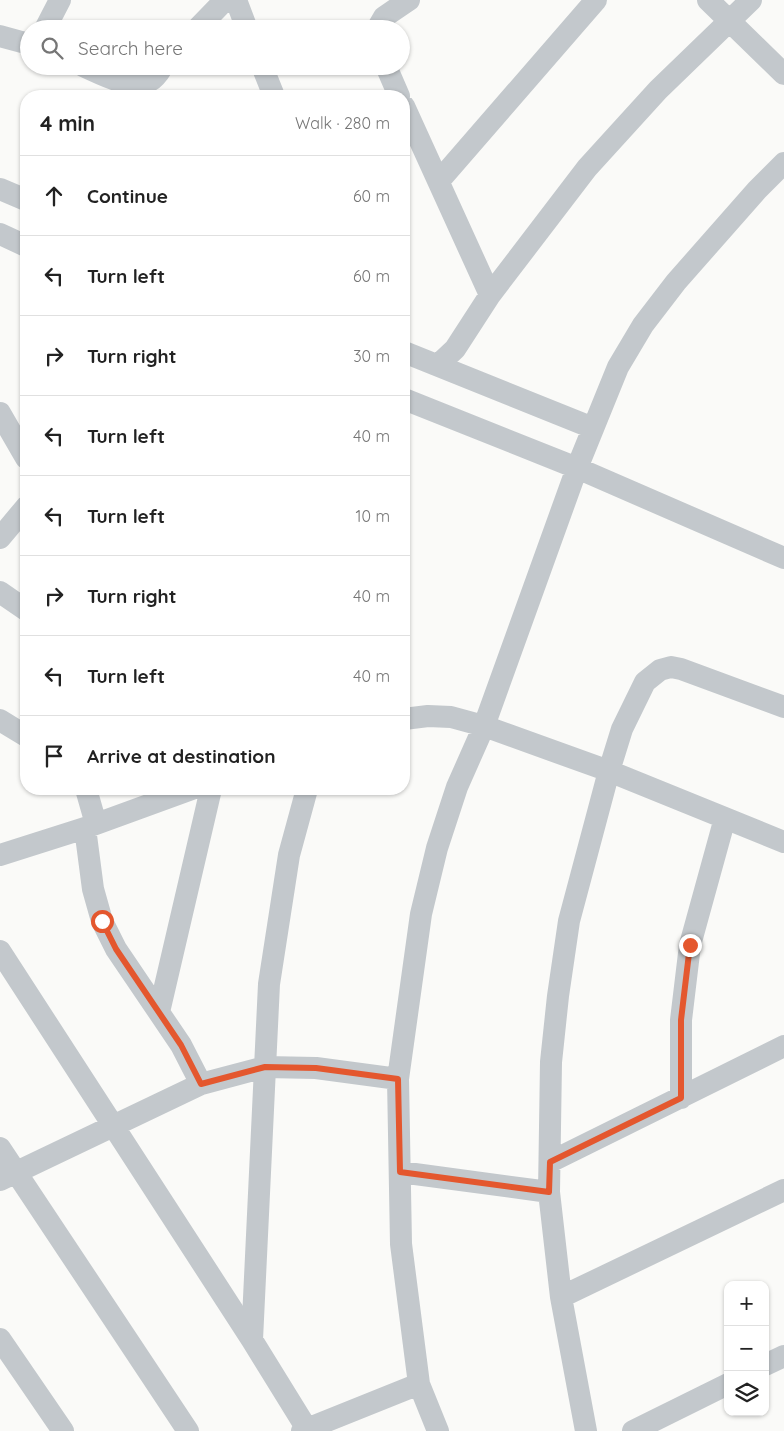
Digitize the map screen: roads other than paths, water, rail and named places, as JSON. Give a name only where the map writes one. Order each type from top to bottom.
[{"type":"street","points":[[50,20],[60,0]]},
{"type":"street","points":[[206,20],[225,0]]},
{"type":"street","points":[[236,0],[244,20]]},
{"type":"street","points":[[383,20],[409,0]]},
{"type":"street","points":[[439,181],[596,0]]},
{"type":"street","points":[[708,0],[784,74]]},
{"type":"street","points":[[439,364],[455,349],[490,295],[587,168],[658,90],[729,19],[751,0]]},
{"type":"street","points":[[0,36],[20,42]]},
{"type":"street","points":[[102,75],[111,79],[142,83],[150,81],[156,75]]},
{"type":"street","points":[[266,75],[272,90]]},
{"type":"street","points":[[390,75],[396,90]]},
{"type":"street","points":[[410,119],[490,295]]},
{"type":"street","points":[[438,1431],[419,1384],[401,1244],[398,1079],[423,905],[437,848],[457,787],[484,726],[577,468],[618,367],[643,325],[683,275],[757,190],[784,164]]},
{"type":"street","points":[[0,189],[20,197]]},
{"type":"street","points":[[0,234],[20,243]]},
{"type":"street","points":[[410,354],[439,364],[593,428]]},
{"type":"street","points":[[410,400],[577,468],[784,558]]},
{"type":"street","points":[[0,413],[20,448]]},
{"type":"street","points":[[0,538],[20,514]]},
{"type":"street","points":[[0,592],[20,606]]},
{"type":"street","points":[[586,1431],[562,1297],[549,1192],[552,1062],[569,921],[609,771],[622,729],[638,696],[646,682],[660,670],[671,667],[682,669],[784,707]]},
{"type":"street","points":[[410,718],[428,716],[451,717],[484,726],[609,771],[784,842]]},
{"type":"street","points":[[0,720],[20,732]]},
{"type":"street","points":[[87,795],[93,889],[102,921],[116,949],[181,1045],[201,1084]]},
{"type":"street","points":[[0,855],[90,826],[175,795]]},
{"type":"street","points":[[159,1012],[210,795]]},
{"type":"street","points":[[252,1340],[269,984],[289,855],[305,795]]},
{"type":"street","points":[[681,1098],[681,1020],[690,945],[725,818]]},
{"type":"street","points":[[0,952],[252,1340],[304,1430],[419,1384]]},
{"type":"street","points":[[550,1162],[784,1046]]},
{"type":"street","points":[[8,1176],[201,1084],[265,1067],[316,1068],[398,1079]]},
{"type":"street","points":[[0,1148],[8,1176],[188,1431]]},
{"type":"street","points":[[400,1172],[549,1192]]},
{"type":"street","points":[[562,1297],[784,1190]]},
{"type":"street","points":[[0,1339],[63,1431]]},
{"type":"street","points":[[769,1363],[784,1356]]},
{"type":"street","points":[[633,1431],[724,1386]]}]
